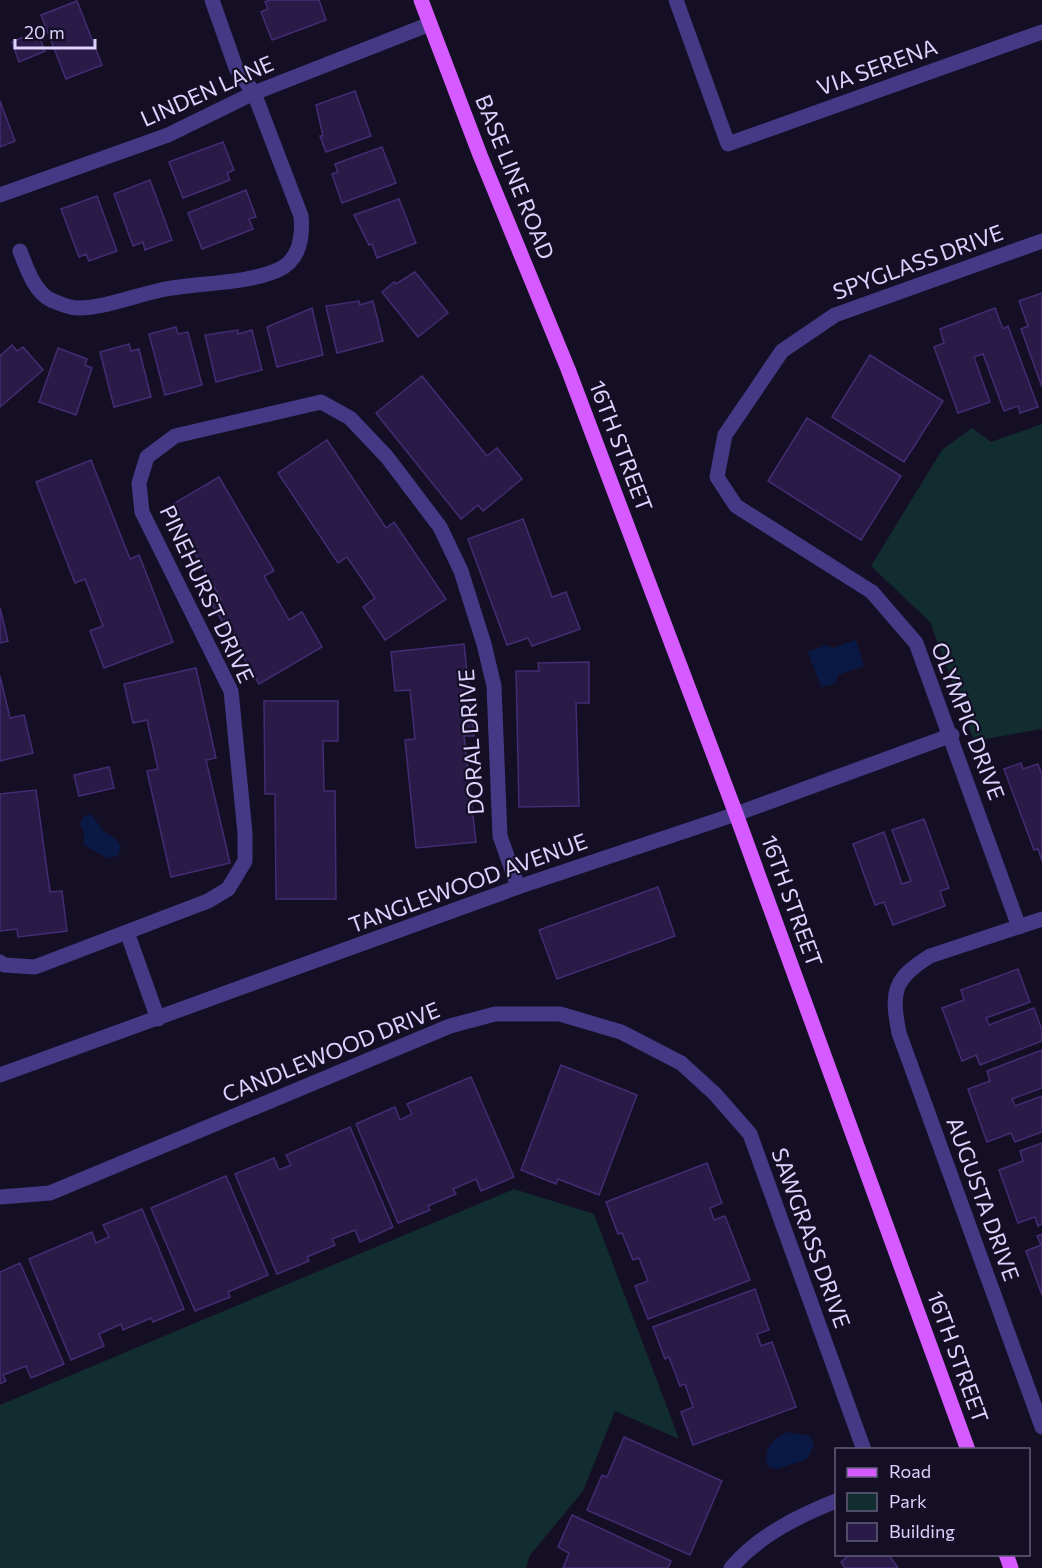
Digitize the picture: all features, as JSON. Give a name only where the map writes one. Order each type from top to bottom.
[{"type":"main road","name":"BASE LINE ROAD","points":[[421,0],[480,155],[568,369]]},
{"type":"main road","name":"16TH STREET","points":[[568,369],[736,814],[968,1448]]},
{"type":"street","points":[[20,251],[31,278],[48,299],[74,308],[99,306],[162,290],[231,281],[279,270],[294,257],[303,236],[301,216],[254,93],[237,68],[212,0]]},
{"type":"street","name":"VIA SERENA","points":[[675,0],[728,144],[1042,32]]},
{"type":"street","name":"LINDEN LANE","points":[[0,195],[168,135],[254,93],[430,24]]},
{"type":"street","name":"SPYGLASS DRIVE","points":[[717,477],[725,435],[782,351],[835,315],[1042,241]]},
{"type":"street","name":"DORAL DRIVE","points":[[147,457],[176,436],[321,402],[350,418],[387,457],[440,527],[461,571],[484,644],[494,686],[500,836],[518,887]]},
{"type":"street","name":"PINEHURST DRIVE","points":[[127,932],[208,901],[228,889],[245,861],[245,833],[231,691],[142,512],[139,483],[147,457]]},
{"type":"street","name":"OLYMPIC DRIVE","points":[[717,477],[735,506],[872,592],[916,643],[1019,927]]},
{"type":"street","name":"TANGLEWOOD AVENUE","points":[[0,1075],[518,887],[736,814],[951,735]]},
{"type":"street","points":[[1019,927],[1042,919]]},
{"type":"street","name":"AUGUSTA DRIVE","points":[[1019,927],[930,956],[914,966],[898,984],[894,1004],[899,1033],[1042,1427]]},
{"type":"street","points":[[2,964],[35,967],[127,932],[158,1019]]},
{"type":"street","name":"CANDLEWOOD DRIVE","points":[[0,1197],[50,1193],[450,1026],[495,1014],[560,1014],[621,1032],[681,1063]]},
{"type":"street","name":"SAWGRASS DRIVE","points":[[681,1063],[715,1094],[750,1134],[864,1448]]},
{"type":"street","points":[[731,1568],[741,1557],[778,1528],[835,1502]]},
{"type":"green space","points":[[1042,424],[1042,729],[974,741],[930,622],[871,566],[942,450],[972,428],[991,442]]},
{"type":"green space","points":[[514,1189],[594,1214],[679,1439],[615,1411],[583,1491],[530,1555],[526,1568],[0,1568],[0,1405]]},
{"type":"water","points":[[856,640],[864,666],[838,675],[836,683],[821,687],[808,652],[826,645],[833,648]]},
{"type":"water","points":[[91,814],[104,832],[117,840],[121,847],[118,856],[107,858],[84,845],[84,832],[80,824],[84,816]]},
{"type":"water","points":[[787,1432],[810,1436],[814,1446],[807,1459],[777,1469],[767,1466],[770,1445]]},
{"type":"building","points":[[270,0],[319,0],[326,20],[272,40],[261,12],[268,9],[265,2]]},
{"type":"building","points":[[77,1],[102,65],[66,79],[41,15]]},
{"type":"building","points":[[37,31],[45,51],[19,62],[12,42]]},
{"type":"building","points":[[355,91],[371,136],[326,152],[320,136],[323,136],[316,105]]},
{"type":"building","points":[[0,101],[15,141],[0,147]]},
{"type":"building","points":[[223,142],[234,170],[227,173],[230,180],[183,198],[169,162]]},
{"type":"building","points":[[382,147],[396,183],[342,203],[332,174],[338,172],[335,164]]},
{"type":"building","points":[[150,180],[172,240],[145,250],[143,242],[133,246],[114,194]]},
{"type":"building","points":[[246,190],[256,217],[249,219],[253,229],[202,249],[188,213]]},
{"type":"building","points":[[97,196],[117,251],[89,261],[86,254],[79,257],[61,209]]},
{"type":"building","points":[[399,199],[416,243],[377,258],[372,244],[369,245],[354,215]]},
{"type":"building","points":[[415,272],[448,313],[418,337],[382,292],[394,282],[396,284]]},
{"type":"building","points":[[1042,293],[1042,387],[1021,329],[1028,326],[1019,301]]},
{"type":"building","points":[[359,301],[360,305],[373,301],[383,341],[337,353],[326,306]]},
{"type":"building","points":[[312,308],[323,355],[277,367],[267,327]]},
{"type":"building","points":[[995,308],[1003,329],[1008,326],[1038,407],[1020,413],[1018,406],[1004,411],[983,354],[974,357],[990,402],[958,413],[934,347],[944,343],[940,329]]},
{"type":"building","points":[[176,327],[178,334],[188,332],[202,385],[165,395],[149,334]]},
{"type":"building","points":[[238,330],[238,334],[252,330],[262,370],[216,382],[205,335]]},
{"type":"building","points":[[129,344],[131,351],[139,349],[151,397],[114,407],[100,352]]},
{"type":"building","points":[[12,345],[17,351],[23,347],[43,370],[0,407],[0,356]]},
{"type":"building","points":[[58,348],[87,359],[85,365],[92,368],[76,415],[39,402]]},
{"type":"building","points":[[870,355],[943,401],[904,462],[832,417]]},
{"type":"building","points":[[422,376],[487,456],[497,448],[522,479],[483,511],[478,505],[461,519],[376,413]]},
{"type":"building","points":[[807,418],[901,476],[861,540],[768,481]]},
{"type":"building","points":[[327,440],[386,528],[394,522],[446,599],[385,640],[363,607],[375,598],[347,557],[338,563],[278,473]]},
{"type":"building","points":[[91,460],[130,559],[139,555],[173,642],[104,668],[90,631],[103,626],[85,579],[75,583],[36,482]]},
{"type":"building","points":[[219,477],[274,571],[264,576],[289,620],[302,612],[322,647],[259,684],[212,604],[221,599],[168,507]]},
{"type":"building","points":[[523,519],[552,597],[566,592],[580,629],[532,646],[528,638],[507,645],[468,539]]},
{"type":"building","points":[[0,608],[8,641],[0,643]]},
{"type":"building","points":[[464,644],[474,736],[464,736],[476,842],[416,848],[405,740],[415,739],[410,690],[395,691],[391,652]]},
{"type":"building","points":[[589,662],[589,703],[576,703],[579,806],[519,807],[516,671],[539,671],[538,663]]},
{"type":"building","points":[[196,668],[216,758],[206,760],[230,863],[171,877],[147,771],[158,769],[147,720],[133,723],[124,684]]},
{"type":"building","points":[[0,676],[10,718],[24,715],[33,753],[0,761]]},
{"type":"building","points":[[264,701],[338,701],[338,741],[323,741],[324,791],[335,791],[336,899],[276,899],[275,794],[265,794]]},
{"type":"building","points":[[1021,763],[1023,769],[1038,764],[1042,775],[1042,861],[1038,849],[1034,850],[1004,769]]},
{"type":"building","points":[[109,767],[114,788],[79,796],[74,775]]},
{"type":"building","points":[[36,790],[50,892],[62,891],[67,931],[18,937],[17,929],[0,931],[0,794]]},
{"type":"building","points":[[924,819],[949,888],[940,891],[945,906],[893,925],[884,902],[875,905],[853,844],[884,832],[902,884],[911,881],[892,830]]},
{"type":"building","points":[[658,887],[675,936],[557,979],[539,930]]},
{"type":"building","points":[[1018,969],[1030,1002],[986,1018],[989,1025],[1034,1008],[1042,1030],[1042,1041],[980,1065],[976,1055],[962,1061],[942,1008],[964,1000],[961,990]]},
{"type":"building","points":[[1042,1050],[1042,1088],[1012,1099],[1015,1106],[1042,1096],[1042,1132],[1015,1142],[1011,1133],[987,1142],[968,1089],[990,1081],[987,1071]]},
{"type":"building","points":[[561,1065],[637,1095],[599,1195],[558,1179],[556,1184],[521,1170]]},
{"type":"building","points":[[471,1077],[514,1177],[481,1191],[476,1179],[453,1189],[456,1194],[428,1206],[430,1210],[398,1223],[356,1124],[395,1107],[400,1120],[412,1114],[407,1104]]},
{"type":"building","points":[[350,1127],[393,1227],[360,1242],[355,1230],[332,1239],[335,1245],[307,1257],[309,1261],[277,1274],[235,1174],[274,1158],[279,1170],[291,1165],[286,1155]]},
{"type":"building","points":[[1042,1143],[1042,1224],[1038,1226],[1035,1217],[1018,1223],[999,1170],[1023,1161],[1020,1151]]},
{"type":"building","points":[[707,1163],[722,1203],[710,1208],[714,1220],[725,1216],[750,1280],[648,1319],[635,1286],[648,1281],[639,1258],[633,1260],[622,1233],[618,1234],[606,1202]]},
{"type":"building","points":[[226,1176],[268,1275],[228,1292],[230,1297],[195,1311],[151,1208]]},
{"type":"building","points":[[142,1209],[184,1309],[153,1322],[151,1318],[123,1330],[121,1324],[99,1334],[104,1346],[71,1360],[29,1259],[92,1232],[96,1243],[109,1237],[103,1225]]},
{"type":"building","points":[[1042,1234],[1042,1295],[1026,1251],[1041,1245],[1037,1236]]},
{"type":"building","points":[[20,1263],[64,1364],[31,1378],[26,1366],[3,1375],[6,1381],[0,1384],[0,1272]]},
{"type":"building","points":[[755,1289],[769,1330],[757,1334],[761,1346],[772,1342],[796,1407],[693,1445],[681,1412],[693,1407],[685,1384],[680,1386],[669,1357],[665,1359],[653,1327]]},
{"type":"building","points":[[624,1437],[722,1481],[690,1555],[587,1510],[602,1475],[607,1477]]},
{"type":"building","points":[[572,1515],[671,1561],[668,1568],[563,1568],[569,1553],[558,1547]]},
{"type":"building","points":[[848,1556],[889,1556],[898,1568],[845,1568],[841,1562]]}]
